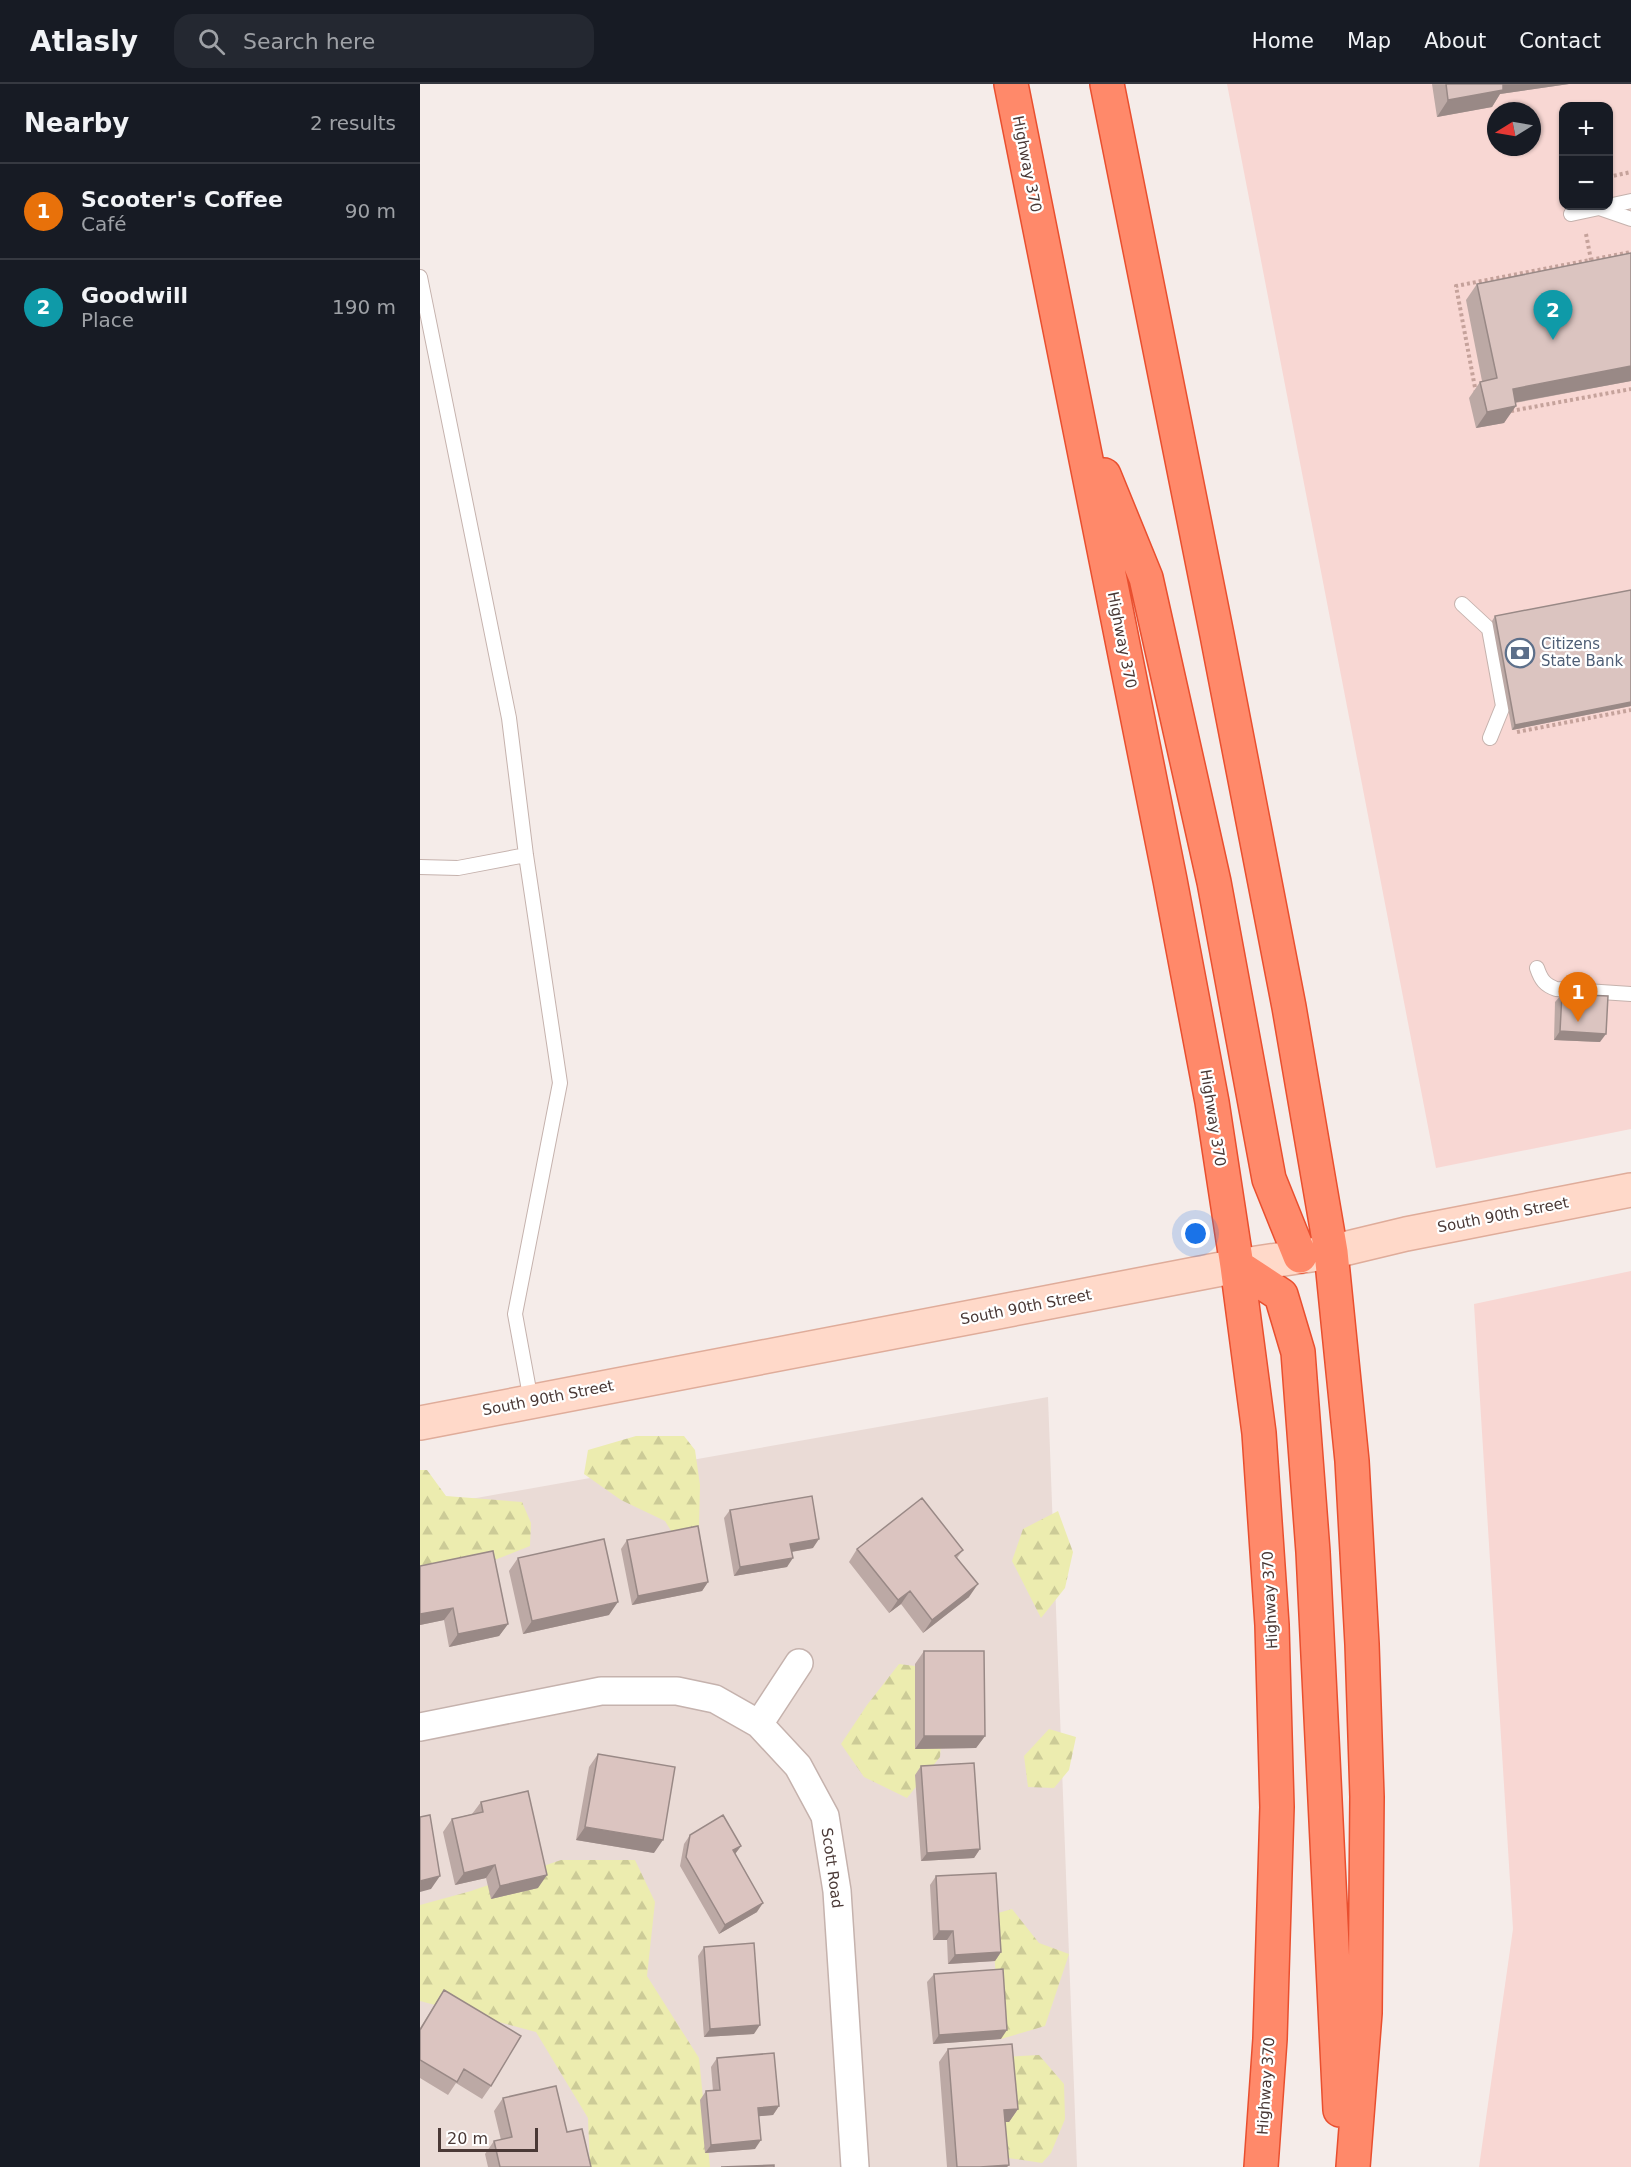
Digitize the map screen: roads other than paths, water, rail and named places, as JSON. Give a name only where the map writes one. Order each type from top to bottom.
[{"type":"highway","name":"Highway 370","points":[[1011,84],[1212,1102],[1259,1433],[1272,1625],[1277,1807],[1270,2039],[1260,2167]]},
{"type":"highway","points":[[1107,84],[1285,984],[1316,1254],[1352,1461],[1362,1644],[1366,1797],[1365,2013],[1353,2167]]},
{"type":"highway","points":[[1075,404],[1146,578],[1214,882],[1269,1179],[1316,1254]]},
{"type":"highway","points":[[1237,1266],[1281,1295],[1298,1352],[1313,1552],[1343,2167]]},
{"type":"street","name":"South 90th Street","points":[[420,1423],[1237,1266],[1316,1254],[1631,1190]]},
{"type":"street","points":[[759,1724],[799,1663]]},
{"type":"street","name":"Scott Road","points":[[420,1727],[601,1691],[677,1691],[715,1699],[759,1724],[798,1766],[825,1816],[837,1891],[855,2167]]},
{"type":"lane","points":[[1613,205],[1631,201]]},
{"type":"lane","points":[[1570,214],[1589,210]]},
{"type":"lane","points":[[1604,210],[1631,219]]},
{"type":"lane","points":[[420,277],[509,718],[526,855],[560,1083],[515,1314],[531,1401]]},
{"type":"lane","points":[[1462,604],[1489,629],[1503,706],[1490,738]]},
{"type":"lane","points":[[420,867],[458,868],[526,855]]},
{"type":"lane","points":[[1537,968],[1546,986],[1556,989],[1631,994]]},
{"type":"place","name":"Goodwill","points":[[1553,340]]},
{"type":"place","name":"Citizens State Bank","points":[[1520,653]]},
{"type":"place","name":"Scooter's Coffee","points":[[1578,1022]]}]
